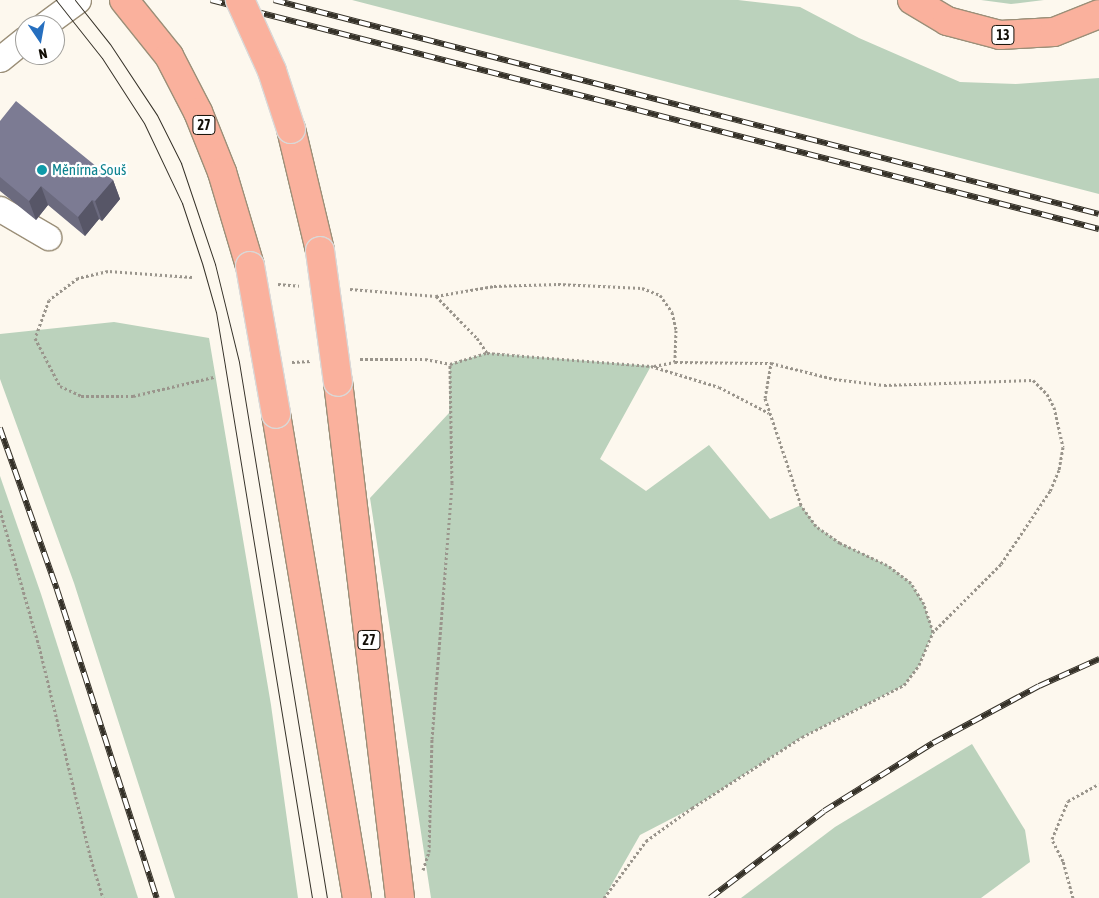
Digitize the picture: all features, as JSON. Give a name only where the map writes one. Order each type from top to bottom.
[{"type":"highway","name":"27","points":[[124,0],[168,56],[195,104],[222,172],[258,275],[276,414],[357,898]]},
{"type":"highway","name":"27","points":[[240,0],[272,71],[291,130],[320,251],[338,382],[400,897]]},
{"type":"highway","name":"13","points":[[912,0],[947,22],[1000,35],[1054,32],[1099,14]]},
{"type":"lane","points":[[58,15],[78,0]]},
{"type":"lane","points":[[0,59],[15,48]]},
{"type":"lane","points":[[0,209],[48,237]]},
{"type":"path","points":[[192,277],[108,271],[78,278],[49,300],[35,338],[60,386],[81,396],[133,396],[214,377]]},
{"type":"path","points":[[258,275],[307,286]]},
{"type":"path","points":[[346,289],[436,296],[512,286],[642,288],[660,296],[672,312],[676,330],[675,362]]},
{"type":"path","points":[[436,296],[477,338],[487,353]]},
{"type":"path","points":[[355,359],[424,359],[450,364],[487,353],[651,366],[719,387],[770,413]]},
{"type":"path","points":[[283,363],[316,361]]},
{"type":"path","points":[[604,898],[646,841],[692,808],[802,737],[904,685],[919,665],[933,632],[1001,564],[1050,491],[1059,470],[1063,447],[1054,407],[1047,394],[1033,380],[884,385],[834,379],[770,363],[675,362],[651,366]]},
{"type":"path","points":[[770,363],[765,398],[801,505],[816,526],[840,543],[887,565],[911,583],[924,604],[933,632]]},
{"type":"path","points":[[400,897],[418,887],[429,852],[432,739],[452,483],[450,364]]},
{"type":"path","points":[[0,510],[37,636],[91,859],[103,898]]},
{"type":"path","points":[[1073,898],[1063,860],[1052,839],[1068,801],[1099,784]]},
{"type":"green space","points":[[352,0],[738,0],[800,7],[859,38],[960,82],[1016,84],[1099,78],[1099,194]]},
{"type":"green space","points":[[981,0],[1044,0],[1011,4]]},
{"type":"green space","points":[[114,322],[209,338],[271,705],[298,898],[175,898],[74,583],[0,379],[0,334]]},
{"type":"green space","points":[[487,353],[651,366],[600,459],[646,491],[709,445],[770,519],[801,505],[816,526],[840,543],[887,565],[911,583],[924,604],[933,632],[919,665],[904,685],[802,737],[692,808],[640,835],[604,898],[431,898],[370,498],[449,413],[450,364]]},
{"type":"green space","points":[[0,476],[41,594],[138,898],[0,898]]},
{"type":"green space","points":[[972,744],[1025,830],[1030,862],[981,898],[741,898],[835,827]]},
{"type":"building","name":"Měnírna Souš","points":[[16,101],[113,180],[95,201],[92,200],[78,217],[41,186],[29,201],[0,177],[0,121]]},
{"type":"tram line","points":[[56,0],[102,58],[144,123],[182,203],[216,312],[312,898]]},
{"type":"tram line","points":[[75,0],[110,44],[157,115],[181,163],[215,264],[239,362],[327,898]]},
{"type":"railway","points":[[211,0],[1099,229]]},
{"type":"railway","points":[[274,0],[1099,214]]},
{"type":"railway","points":[[0,428],[57,589],[157,898]]},
{"type":"railway","points":[[710,898],[824,811],[933,743],[1039,686],[1099,659]]},
{"type":"place","name":"Měnírna Souš","points":[[42,170]]}]
